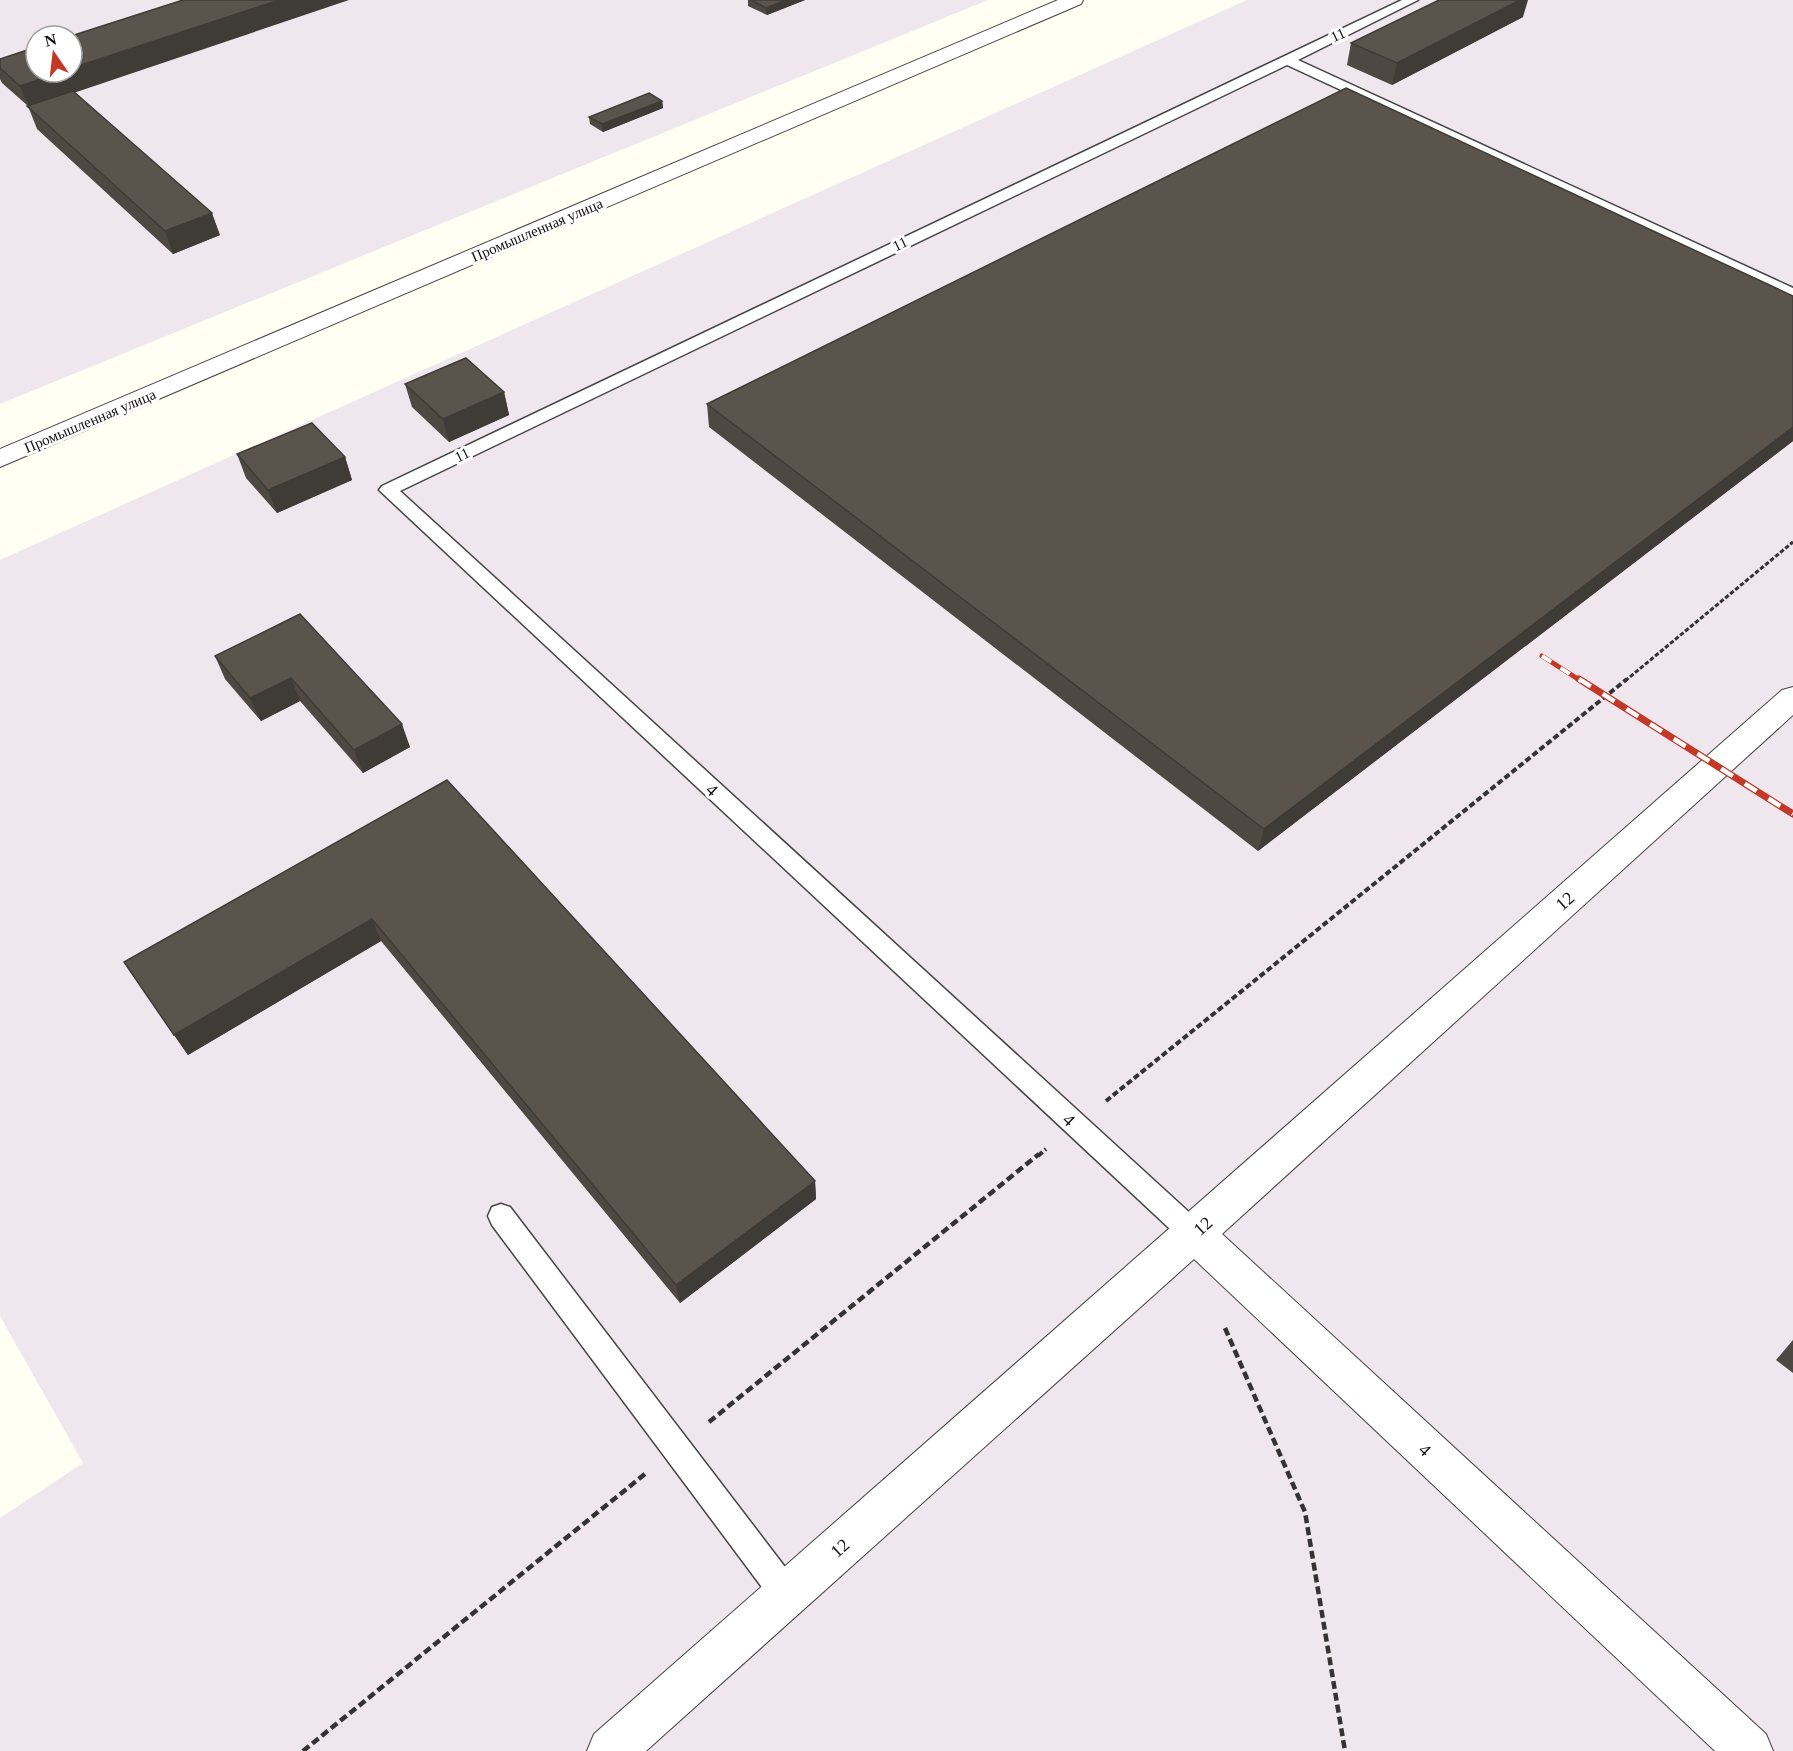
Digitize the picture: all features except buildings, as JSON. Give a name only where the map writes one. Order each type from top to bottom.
[{"type":"street","name":"Промышленная улица","points":[[0,459],[1074,0]]},
{"type":"street","name":"12","points":[[611,1751],[1793,698]]},
{"type":"street","name":"4","points":[[1194,1234],[1749,1751]]},
{"type":"lane","name":"11","points":[[388,490],[1412,0]]},
{"type":"lane","points":[[1286,59],[1793,294]]},
{"type":"lane","name":"4","points":[[388,490],[1194,1234]]},
{"type":"lane","points":[[501,1216],[787,1595]]},
{"type":"path","points":[[1223,1320],[1234,1352],[1305,1512],[1345,1751]]},
{"type":"shaded area","points":[[0,0],[988,0],[0,404]]},
{"type":"shaded area","points":[[1247,0],[1793,0],[1793,1751],[0,1751],[0,1518],[83,1463],[0,1316],[0,560]]},
{"type":"railway","points":[[1542,656],[1581,681]]},
{"type":"railway","points":[[1579,679],[1793,814]]}]
